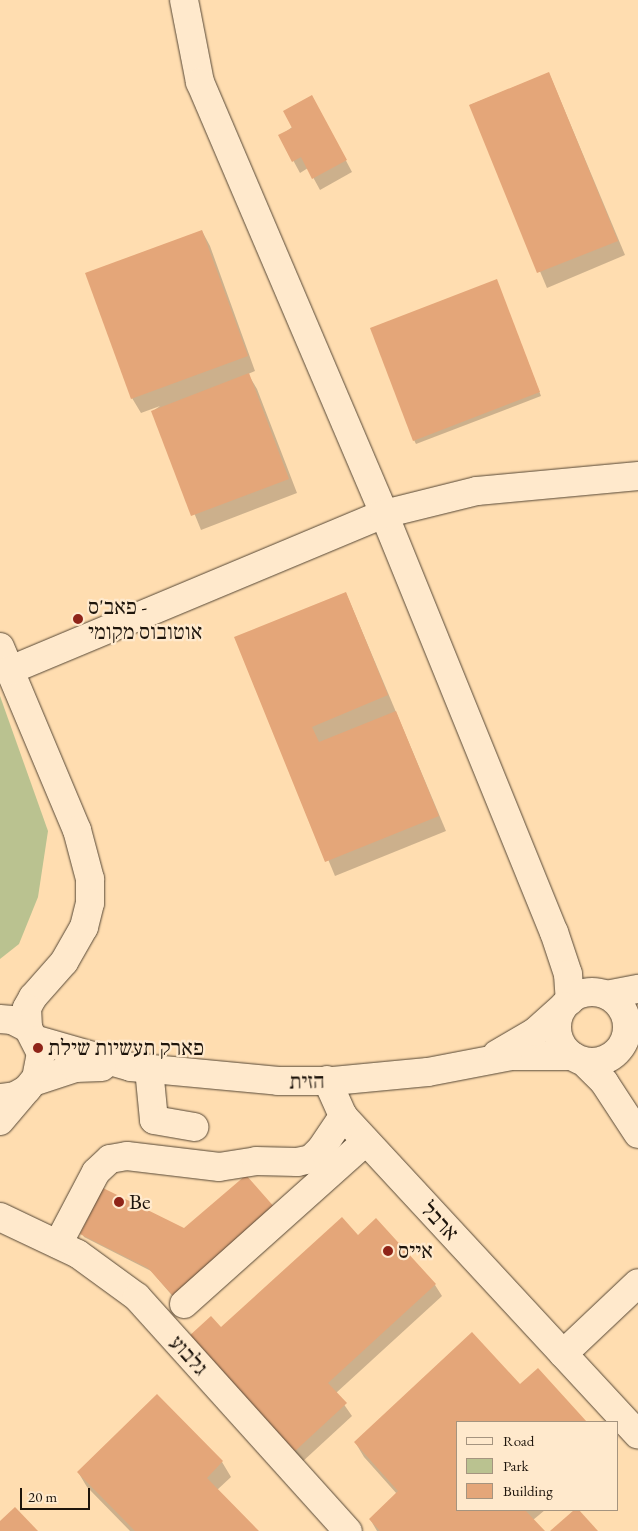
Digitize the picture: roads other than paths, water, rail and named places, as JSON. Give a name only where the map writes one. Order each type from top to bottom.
[{"type":"street","points":[[184,0],[200,82],[384,514],[554,932],[568,974],[567,1004],[557,1029],[564,1048],[604,1082],[633,1126]]},
{"type":"street","points":[[0,1121],[30,1085],[40,1066],[41,1053],[33,1034],[27,1008],[75,947],[90,903],[90,879],[77,830],[4,659],[384,514],[477,491],[638,476]]},
{"type":"street","points":[[554,932],[576,967],[603,994],[620,1006],[628,1031],[619,1086],[633,1126]]},
{"type":"street","points":[[0,1018],[20,1007],[42,987]]},
{"type":"street","points":[[567,1004],[588,992],[603,994],[638,988]]},
{"type":"street","name":"הזית","points":[[481,1062],[535,1032],[567,1004]]},
{"type":"street","name":"הזית","points":[[0,1018],[12,1020],[33,1034],[140,1068]]},
{"type":"street","points":[[578,1059],[596,1062],[628,1031]]},
{"type":"street","name":"הזית","points":[[0,1098],[15,1096],[30,1085],[75,1068],[140,1068],[278,1081],[327,1080],[428,1072],[529,1055],[578,1059]]},
{"type":"street","points":[[140,1068],[154,1120],[194,1127]]},
{"type":"street","name":"ארבל","points":[[327,1080],[343,1116],[638,1435]]},
{"type":"street","points":[[58,1244],[96,1172],[110,1159],[126,1156],[219,1167],[256,1161],[297,1162],[311,1159],[321,1149],[343,1116]]},
{"type":"street","points":[[184,1304],[366,1141]]},
{"type":"street","name":"גלבוע","points":[[0,1217],[58,1244],[104,1270],[137,1297],[348,1531]]},
{"type":"street","points":[[563,1354],[638,1284]]},
{"type":"place","name":"פאב'ס - אוטובוס מקומי","points":[[78,619]]},
{"type":"place","name":"פארק תעשיות שילת","points":[[38,1048]]},
{"type":"place","name":"Be","points":[[119,1202]]},
{"type":"place","name":"אייס","points":[[388,1251]]}]
